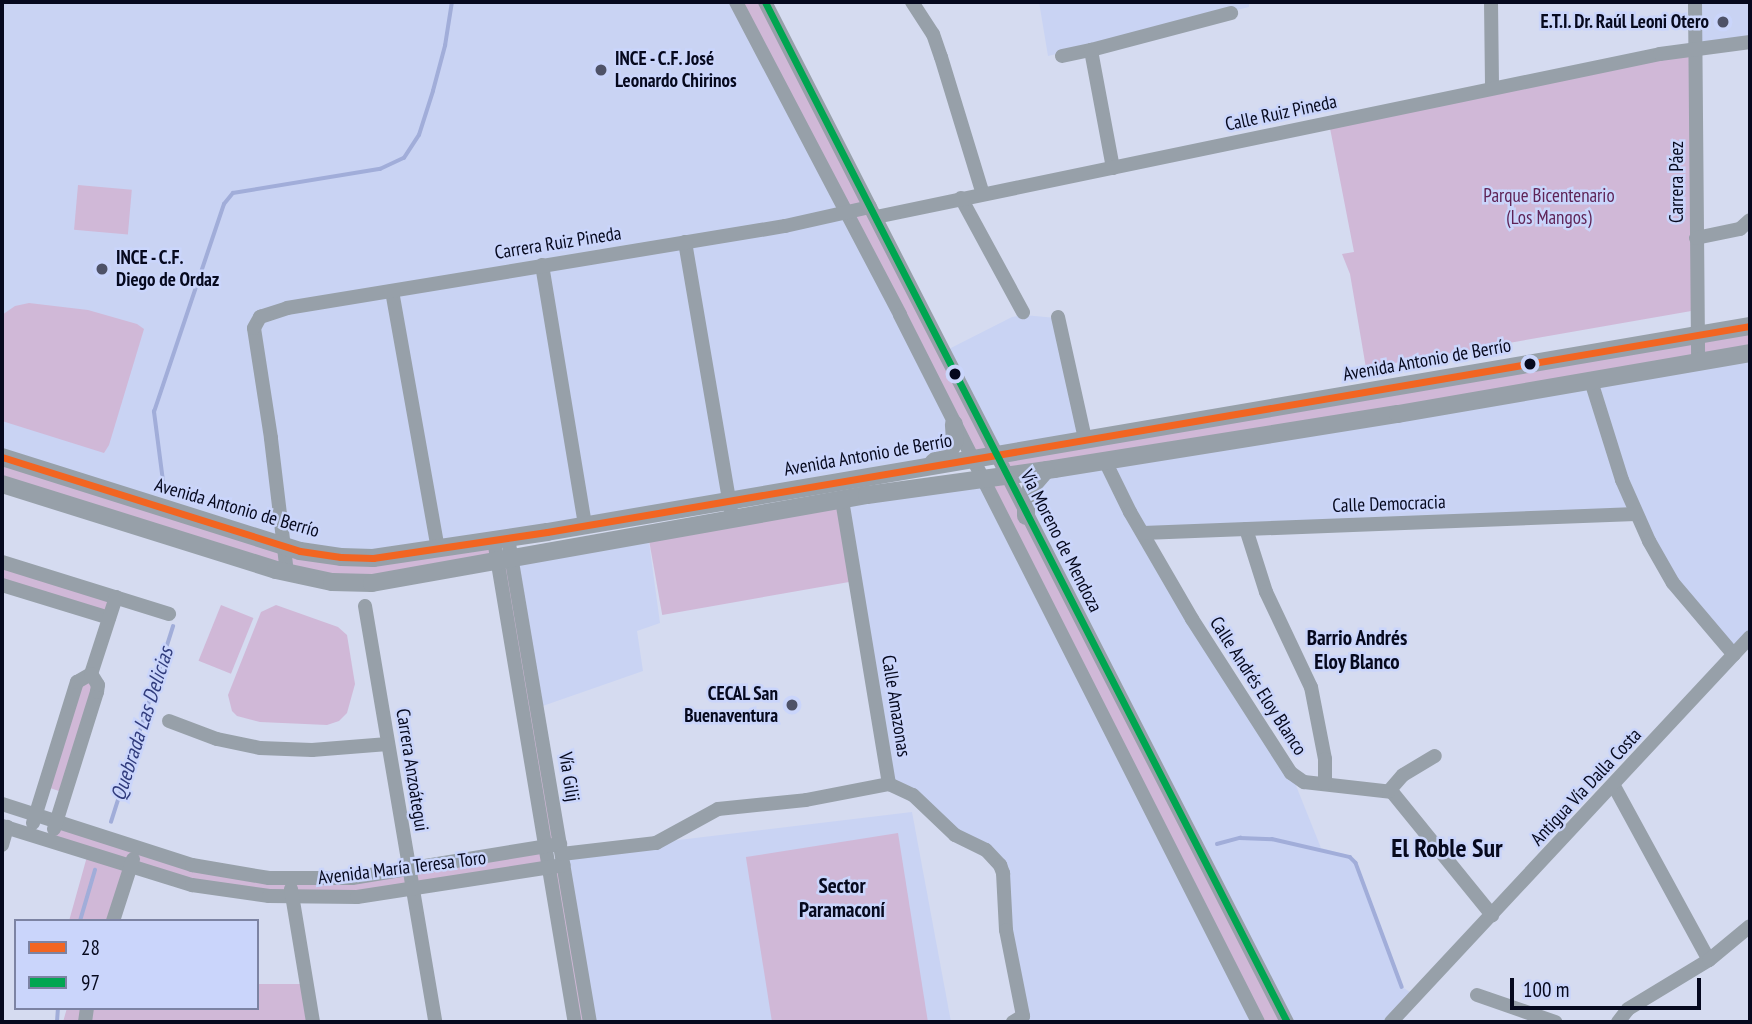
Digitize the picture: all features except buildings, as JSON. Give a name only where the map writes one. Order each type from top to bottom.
[{"type":"street","points":[[736,2],[847,213],[1253,1020]]},
{"type":"street","name":"Vía Moreno de Mendoza","points":[[765,2],[1287,1022]]},
{"type":"street","points":[[912,2],[933,34],[983,194]]},
{"type":"street","points":[[1491,2],[1492,88]]},
{"type":"street","name":"Carrera Páez","points":[[1695,2],[1698,362]]},
{"type":"street","points":[[1062,56],[1231,13]]},
{"type":"street","name":"Calle Ruiz Pineda","points":[[873,212],[983,194],[1695,48],[1750,42]]},
{"type":"street","points":[[1091,50],[1112,168]]},
{"type":"street","points":[[961,198],[1023,312]]},
{"type":"street","name":"Carrera Ruiz Pineda","points":[[284,546],[255,322],[268,313],[847,213],[873,212]]},
{"type":"street","points":[[1696,238],[1740,229],[1750,220]]},
{"type":"street","points":[[685,242],[732,520]]},
{"type":"street","points":[[542,265],[585,525]]},
{"type":"street","points":[[392,291],[438,549]]},
{"type":"street","points":[[1058,317],[1085,439]]},
{"type":"street","name":"Avenida Antonio de Berrío","points":[[2,457],[284,546],[320,555],[365,558],[585,525],[1750,326]]},
{"type":"street","name":"Avenida Antonio de Berrío","points":[[2,484],[287,573],[332,582],[372,583],[842,500],[1105,461],[1750,353]]},
{"type":"street","points":[[1591,381],[1603,427],[1636,514],[1673,583],[1734,655]]},
{"type":"street","points":[[929,466],[951,448],[955,440],[954,424]]},
{"type":"street","name":"Calle Andrés Eloy Blanco","points":[[1105,461],[1143,534],[1198,627],[1291,773],[1299,781],[1389,791]]},
{"type":"street","points":[[1026,516],[1026,503],[1032,486],[1046,470]]},
{"type":"street","name":"Calle Amazonas","points":[[842,500],[890,784],[913,795],[955,835],[986,850],[1000,865],[1003,873],[1006,930],[1023,1016],[1013,1022]]},
{"type":"street","name":"Calle Democracia","points":[[1143,534],[1636,514]]},
{"type":"street","points":[[1246,529],[1266,592],[1311,687],[1325,760],[1325,784]]},
{"type":"street","name":"Vía Gilij","points":[[501,539],[556,855],[590,1022]]},
{"type":"street","points":[[284,546],[287,573]]},
{"type":"street","points":[[2,562],[169,614]]},
{"type":"street","points":[[2,584],[109,618]]},
{"type":"street","points":[[29,834],[77,682],[91,674],[116,597]]},
{"type":"street","name":"Carrera Anzoátegui","points":[[365,606],[435,1022]]},
{"type":"street","name":"Antigua Vía Dalla Costa","points":[[1391,1022],[1750,638]]},
{"type":"street","points":[[50,841],[99,685],[91,674]]},
{"type":"street","points":[[169,721],[217,739],[260,748],[313,750],[388,744]]},
{"type":"street","points":[[1127,766],[1151,755]]},
{"type":"street","points":[[1435,757],[1403,775],[1389,791],[1399,796],[1492,915]]},
{"type":"street","points":[[556,855],[656,843],[718,809],[806,800],[890,784]]},
{"type":"street","points":[[1614,786],[1709,960]]},
{"type":"street","name":"Avenida María Teresa Toro","points":[[2,804],[209,869],[290,879],[336,879],[556,855]]},
{"type":"street","points":[[2,845],[5,827]]},
{"type":"street","name":"Avenida María Teresa Toro","points":[[5,827],[212,890],[293,898],[357,897],[412,889],[556,855]]},
{"type":"street","points":[[114,919],[136,847]]},
{"type":"street","name":"Vía Gilij","points":[[556,855],[575,1022]]},
{"type":"street","points":[[290,879],[313,1022]]},
{"type":"street","points":[[1618,1022],[1628,1009],[1709,960],[1750,926]]},
{"type":"street","points":[[1477,995],[1555,1022]]},
{"type":"shaded area","points":[[2,2],[734,2],[955,433],[929,466],[341,557],[2,455]]},
{"type":"shaded area","points":[[1039,2],[1249,2],[1249,7],[1048,56]]},
{"type":"shaded area","name":"E.T.I. Dr. Raúl Leoni Otero","points":[[1695,2],[1750,2],[1750,48],[1695,48]]},
{"type":"shaded area","points":[[1023,315],[1057,318],[1082,437],[996,452],[945,351],[1012,317]]},
{"type":"shaded area","points":[[1750,353],[1750,637],[1734,655],[1688,604],[1636,514],[1144,534],[1291,773],[1321,848],[1344,854],[1356,863],[1402,987],[1415,995],[1391,1022],[1287,1022],[1026,503],[1037,479]]},
{"type":"shaded area","points":[[982,480],[1255,1017],[1246,1022],[1013,1022],[1017,1019],[1000,865],[889,784],[842,500]]},
{"type":"shaded area","points":[[648,535],[660,623],[637,631],[643,671],[537,708],[512,560]]},
{"type":"shaded area","points":[[912,812],[951,1022],[590,1022],[562,854]]},
{"type":"green space","points":[[736,2],[765,2],[993,453],[972,457]]},
{"type":"green space","name":"Parque Bicentenario (Los Mangos)","points":[[1695,48],[1697,310],[1366,368],[1350,274],[1342,254],[1354,252],[1329,123]]},
{"type":"green space","points":[[78,185],[132,190],[128,235],[74,230]]},
{"type":"green space","points":[[29,303],[88,310],[137,324],[144,329],[109,445],[104,453],[2,421],[2,315],[15,306]]},
{"type":"green space","points":[[1750,326],[1750,353],[1006,476],[995,454]]},
{"type":"green space","points":[[2,457],[320,555],[494,540],[497,562],[350,583],[2,484]]},
{"type":"green space","points":[[1006,476],[1287,1022],[1258,1022],[982,480]]},
{"type":"green space","points":[[842,500],[856,581],[662,615],[648,534]]},
{"type":"green space","points":[[512,560],[560,844],[546,847],[549,867],[379,894],[269,896],[131,866],[114,919],[70,919],[88,853],[50,841],[56,822],[192,865],[290,879],[545,847],[497,562]]},
{"type":"green space","points":[[2,562],[116,597],[109,619],[2,586]]},
{"type":"green space","points":[[221,605],[253,618],[231,674],[199,661]]},
{"type":"green space","points":[[276,605],[338,627],[347,635],[355,684],[347,713],[339,721],[327,725],[260,722],[237,716],[232,711],[228,695],[261,612]]},
{"type":"green space","points":[[96,679],[65,793],[44,786],[77,682]]},
{"type":"green space","points":[[898,833],[928,1022],[772,1022],[746,857]]},
{"type":"green space","points":[[564,865],[590,1022],[575,1022],[549,867]]},
{"type":"green space","points":[[259,984],[307,984],[313,1022],[63,1022],[66,1010],[259,1010]]},
{"type":"waterway","name":"Quebrada Las Delicias","points":[[164,489],[154,412],[224,204],[233,193],[380,169],[404,158],[419,135],[433,91],[445,46],[452,2]]},
{"type":"waterway","name":"Quebrada Las Delicias","points":[[111,822],[173,627]]},
{"type":"waterway","points":[[1217,844],[1240,838],[1272,839],[1350,857],[1356,863],[1402,987]]},
{"type":"waterway","name":"Quebrada Las Delicias","points":[[81,919],[95,870]]},
{"type":"waterway","name":"Quebrada Las Delicias","points":[[57,1022],[58,1010]]},
{"type":"transit line","name":"97","points":[[765,2],[1287,1022]]},
{"type":"transit line","name":"28","points":[[2,457],[300,551],[373,558],[547,532],[1750,326]]},
{"type":"place","name":"E.T.I. Dr. Raúl Leoni Otero","points":[[1723,22]]},
{"type":"place","name":"INCE - C.F. José Leonardo Chirinos","points":[[601,70]]},
{"type":"place","name":"INCE - C.F. Diego de Ordaz","points":[[102,269]]},
{"type":"place","name":"CECAL San Buenaventura","points":[[792,705]]},
{"type":"district","name":"Barrio Andrés Eloy Blanco","points":[[1357,650]]},
{"type":"district","name":"El Roble Sur","points":[[1447,848]]},
{"type":"district","name":"Sector Paramaconí","points":[[842,898]]}]
